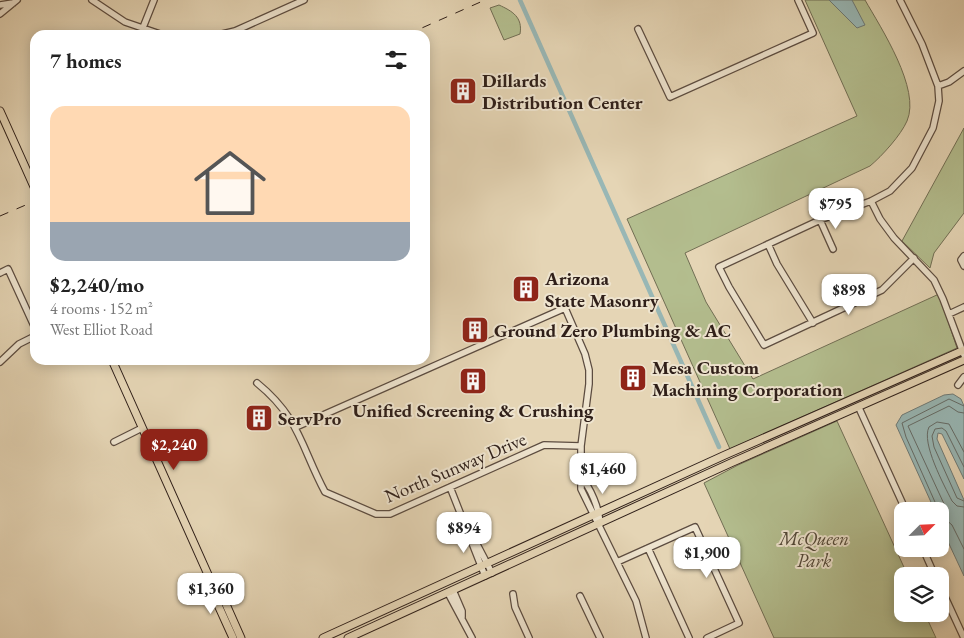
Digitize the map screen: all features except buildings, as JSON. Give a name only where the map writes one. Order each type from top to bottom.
[{"type":"main road","points":[[0,111],[30,178]]},
{"type":"main road","points":[[323,638],[597,515],[725,455],[963,352]]},
{"type":"main road","points":[[348,638],[729,464],[964,360]]},
{"type":"main road","points":[[114,365],[214,588],[218,605],[233,638]]},
{"type":"main road","points":[[817,416],[821,424]]},
{"type":"main road","points":[[725,455],[729,464]]},
{"type":"main road","points":[[214,588],[225,602],[241,638]]},
{"type":"main road","points":[[370,617],[373,626]]},
{"type":"street","points":[[92,0],[139,30]]},
{"type":"street","points":[[143,30],[154,0]]},
{"type":"street","points":[[238,30],[304,0]]},
{"type":"street","points":[[638,29],[670,97],[812,33],[798,0]]},
{"type":"street","points":[[900,0],[922,44],[938,86],[938,101],[933,128],[912,168],[890,191],[871,201],[820,220],[720,267],[728,287],[764,345],[882,290],[914,258]]},
{"type":"street","points":[[0,5],[15,1]]},
{"type":"street","points":[[0,14],[15,1]]},
{"type":"street","points":[[938,86],[949,82],[964,71]]},
{"type":"street","points":[[871,201],[880,219],[894,238],[934,280],[963,352]]},
{"type":"street","points":[[820,220],[833,249]]},
{"type":"street","points":[[768,244],[777,264],[813,323]]},
{"type":"street","points":[[964,256],[961,260],[964,266]]},
{"type":"street","points":[[0,272],[8,269],[30,317]]},
{"type":"street","points":[[949,314],[964,307]]},
{"type":"street","points":[[296,428],[565,308],[585,354],[589,370],[581,446],[580,476],[585,482],[600,524],[636,602],[646,638]]},
{"type":"street","points":[[0,362],[19,344],[30,338]]},
{"type":"street","points":[[958,385],[964,377]]},
{"type":"street","name":"North Sunway Drive","points":[[257,383],[282,406],[296,428],[325,492],[369,511],[390,514],[544,445],[581,446]]},
{"type":"street","points":[[859,408],[902,502]]},
{"type":"street","points":[[114,442],[142,428]]},
{"type":"street","points":[[450,487],[466,526],[473,533],[488,574]]},
{"type":"street","points":[[617,562],[694,527],[739,623],[707,638]]},
{"type":"street","points":[[648,548],[689,638]]},
{"type":"street","points":[[450,592],[472,638]]},
{"type":"street","points":[[513,594],[515,607],[529,638]]},
{"type":"street","points":[[580,596],[600,638]]},
{"type":"street","points":[[949,606],[964,638]]},
{"type":"green space","points":[[805,0],[865,0],[889,42],[904,76],[909,93],[910,108],[907,121],[891,145],[870,166],[685,253],[706,302],[753,379],[939,294],[957,348],[730,449],[627,219],[857,116]]},
{"type":"green space","points":[[499,5],[516,15],[520,23],[520,34],[504,40],[490,8]]},
{"type":"green space","points":[[964,128],[964,213],[934,253],[930,268],[902,241]]},
{"type":"green space","name":"McQueen Park","points":[[837,421],[894,545],[894,558],[900,558],[904,567],[894,567],[894,622],[929,622],[936,638],[774,638],[704,483],[738,465]]},
{"type":"water","points":[[829,0],[852,0],[865,25],[857,28]]},
{"type":"water","points":[[953,394],[961,399],[964,406],[964,479],[942,434],[938,433],[937,439],[964,500],[964,576],[949,544],[949,502],[931,502],[896,425],[902,415],[944,395]]},
{"type":"waterway","points":[[520,0],[719,447]]},
{"type":"railway","points":[[417,30],[485,0]]},
{"type":"railway","points":[[0,216],[30,203]]},
{"type":"place","name":"Dillards Distribution Center","points":[[463,91]]},
{"type":"place","name":"Arizona State Masonry","points":[[526,289]]},
{"type":"place","name":"Ground Zero Plumbing & AC","points":[[475,330]]},
{"type":"place","name":"Mesa Custom Machining Corporation","points":[[633,378]]},
{"type":"place","name":"Unified Screening & Crushing","points":[[473,381]]},
{"type":"place","name":"ServPro","points":[[259,418]]}]
